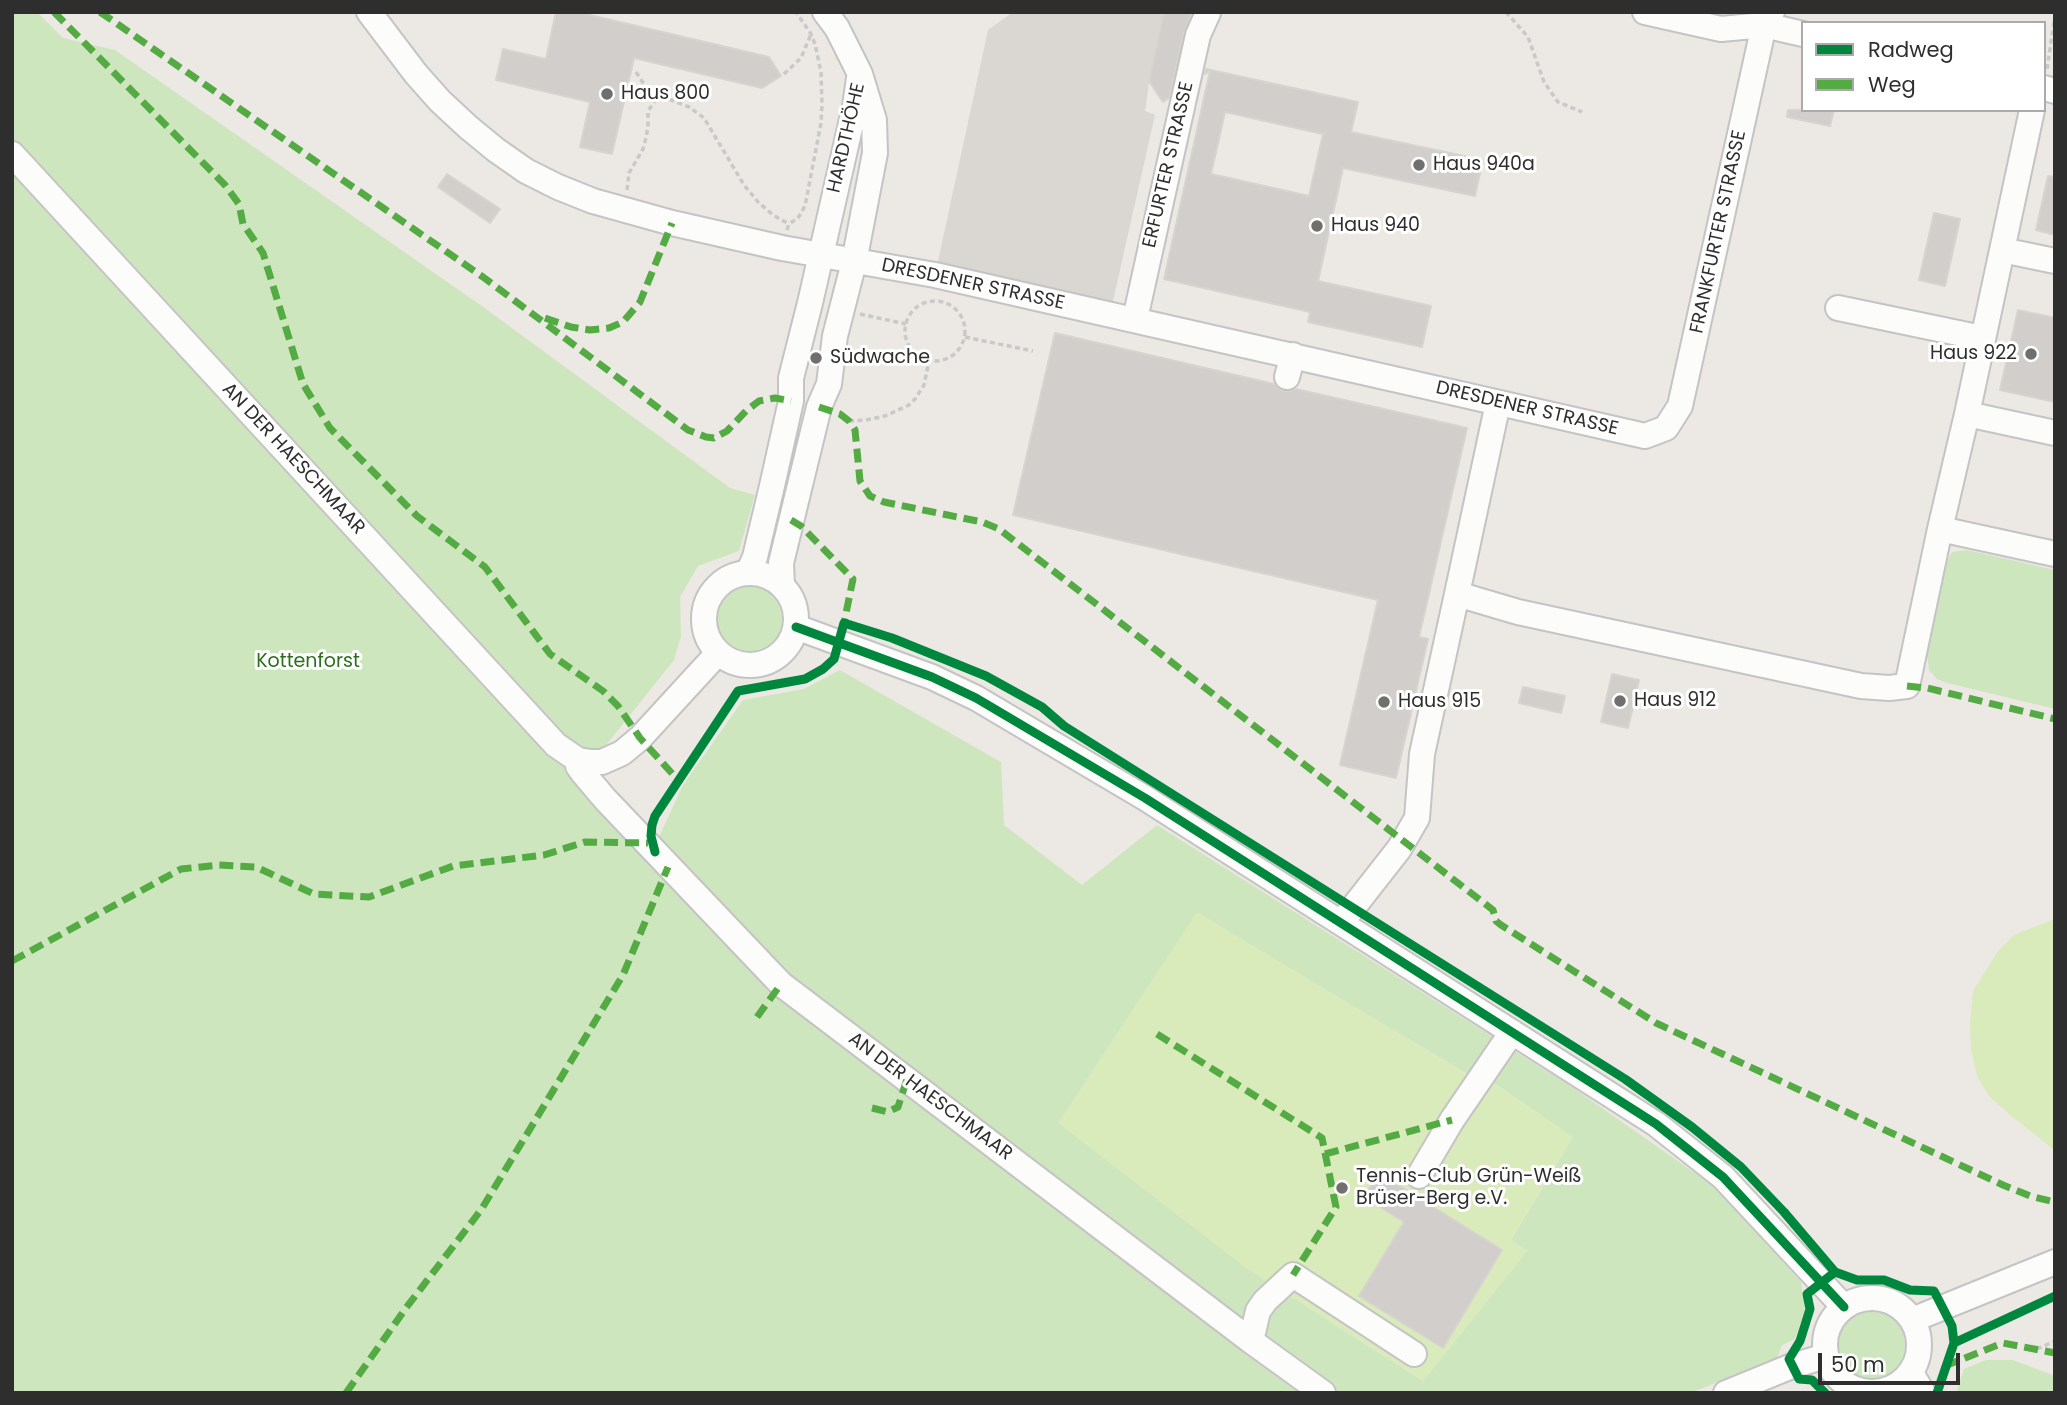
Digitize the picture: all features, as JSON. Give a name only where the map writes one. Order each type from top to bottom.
[{"type":"street","name":"DRESDENER STRASSE","points":[[369,12],[432,92],[496,150],[526,171],[593,201],[782,248],[935,275],[1135,319],[1290,366],[1498,403],[1645,436]]},
{"type":"street","points":[[825,12],[837,28],[860,74]]},
{"type":"street","points":[[1645,12],[1721,29],[1768,19],[1801,33]]},
{"type":"street","name":"ERFURTER STRASSE","points":[[1135,319],[1198,35],[1208,13]]},
{"type":"street","name":"FRANKFURTER STRASSE","points":[[1645,436],[1666,428],[1680,406],[1768,19]]},
{"type":"street","name":"HARDTHÖHE","points":[[748,573],[766,514],[791,401],[791,378],[855,106],[860,74]]},
{"type":"street","name":"HARDTHÖHE","points":[[782,585],[781,563],[818,407],[829,383],[835,336],[854,262],[875,153],[874,120],[860,74]]},
{"type":"street","points":[[1457,594],[1518,612],[1861,686],[1907,686],[2032,112]]},
{"type":"street","name":"AN DER HAESCHMAAR","points":[[12,155],[556,745],[578,760],[578,766],[605,799],[781,984],[1323,1393]]},
{"type":"street","points":[[2002,250],[2055,261]]},
{"type":"street","points":[[1838,308],[1982,338]]},
{"type":"street","points":[[791,401],[818,407]]},
{"type":"street","points":[[1341,923],[1399,849],[1416,818],[1422,754],[1498,403]]},
{"type":"street","points":[[1967,414],[2055,433]]},
{"type":"street","points":[[766,514],[791,520]]},
{"type":"street","points":[[1940,529],[2055,554]]},
{"type":"street","points":[[748,573],[766,576],[782,585],[791,597],[796,612],[796,627],[785,649],[764,663],[748,666],[732,662],[718,653],[709,642],[704,629],[706,603],[713,591],[723,581],[748,573]]},
{"type":"street","points":[[796,627],[932,677],[976,698],[1144,798],[1656,1124],[1723,1177],[1844,1307]]},
{"type":"street","points":[[578,760],[602,762],[622,753],[640,738],[718,653]]},
{"type":"street","points":[[1419,1176],[1452,1120],[1512,1031]]},
{"type":"street","points":[[1912,1320],[2055,1262]]},
{"type":"street","points":[[1251,1341],[1258,1311],[1293,1275],[1414,1354]]},
{"type":"street","points":[[1873,1298],[1902,1308],[1912,1320],[1920,1347],[1917,1383],[1870,1393],[1855,1389],[1842,1381],[1832,1370],[1826,1356],[1825,1342],[1828,1329],[1844,1307],[1858,1300],[1873,1298]]},
{"type":"street","points":[[1726,1393],[1792,1366],[1826,1356]]},
{"type":"path","points":[[782,248],[789,224],[798,218],[805,206],[821,123],[820,59],[811,34],[796,12]]},
{"type":"path","points":[[1506,12],[1528,37],[1544,82],[1558,102],[1582,112]]},
{"type":"path","points":[[2048,84],[2055,15]]},
{"type":"path","points":[[784,74],[801,58],[811,34]]},
{"type":"path","points":[[636,72],[655,101]]},
{"type":"path","points":[[623,210],[629,173],[643,149],[648,111],[655,101],[664,99],[679,102],[704,118],[744,185],[765,208],[789,224]]},
{"type":"path","points":[[937,300],[954,307],[964,322],[965,337],[960,349],[949,357],[942,360],[922,358],[912,350],[906,337],[907,319],[921,304],[937,300]]},
{"type":"path","points":[[965,337],[1033,351]]},
{"type":"path","points":[[849,421],[866,421],[885,416],[909,405],[924,385],[929,360]]},
{"type":"path","points":[[2037,1349],[2055,1341]]},
{"type":"green space","name":"Kottenforst","points":[[12,12],[37,12],[63,38],[115,50],[486,309],[730,488],[755,495],[739,551],[698,566],[680,597],[681,636],[674,660],[583,774],[652,852],[683,785],[743,700],[804,689],[840,670],[1001,762],[1004,825],[1082,885],[1157,825],[1496,1039],[1472,1077],[1197,913],[1242,1265],[1423,1381],[1527,1251],[1511,1240],[1573,1137],[1491,1081],[1511,1049],[1572,1087],[1715,1187],[1801,1282],[1805,1311],[1795,1339],[1782,1345],[1777,1359],[1690,1393],[12,1393]]},
{"type":"green space","points":[[1967,550],[2055,570],[2055,709],[1947,683],[1937,679],[1929,670],[1927,655],[1945,565],[1952,552]]},
{"type":"green space","points":[[748,585],[761,587],[772,595],[780,606],[780,632],[772,643],[761,651],[748,653],[735,651],[724,643],[716,632],[714,619],[716,606],[724,595],[735,587]]},
{"type":"green space","name":"Tennis-Club Grün-Weiß Brüser-Berg e.V.","points":[[1197,912],[1471,1077],[1491,1081],[1573,1137],[1511,1239],[1527,1251],[1423,1381],[1242,1265],[1058,1123]]},
{"type":"green space","points":[[2055,919],[2055,1152],[1989,1096],[1977,1076],[1971,1049],[1970,1024],[1973,991],[1998,951],[2014,935]]},
{"type":"green space","points":[[1871,1311],[1884,1313],[1895,1321],[1903,1332],[1903,1358],[1895,1369],[1884,1377],[1871,1379],[1858,1377],[1847,1369],[1839,1358],[1837,1345],[1839,1332],[1847,1321],[1858,1313]]},
{"type":"green space","points":[[1986,1360],[2013,1360],[2055,1376],[2055,1393],[1958,1393],[1964,1369]]},
{"type":"shaded area","points":[[1013,12],[1164,12],[1145,111],[1155,115],[1110,314],[935,275],[988,30]]},
{"type":"building","points":[[556,12],[591,12],[590,15],[769,57],[781,76],[762,88],[634,58],[612,154],[580,147],[590,102],[496,80],[503,49],[546,59]]},
{"type":"building","points":[[1164,12],[1192,12],[1184,32],[1169,98],[1163,102],[1149,81]]},
{"type":"building","name":"Haus 940","points":[[1206,69],[1358,102],[1351,132],[1483,160],[1475,196],[1343,168],[1318,281],[1431,306],[1422,347],[1308,322],[1310,312],[1164,279],[1210,71],[1205,74]],"holes":[[[1225,112],[1323,134],[1309,196],[1211,174]]]},
{"type":"building","points":[[1788,110],[1834,112],[1830,126],[1787,117]]},
{"type":"building","points":[[447,174],[500,209],[490,223],[438,187]]},
{"type":"building","points":[[2048,176],[2055,177],[2055,235],[2036,230]]},
{"type":"building","points":[[1934,213],[1960,219],[1945,286],[1919,280]]},
{"type":"building","name":"Haus 922","points":[[2018,310],[2055,318],[2055,402],[2000,390]]},
{"type":"building","points":[[1055,333],[1274,384],[1284,391],[1296,389],[1467,428],[1419,637],[1428,639],[1396,778],[1340,765],[1378,600],[1013,515]]},
{"type":"building","name":"Haus 912","points":[[1612,674],[1639,680],[1628,728],[1601,722]]},
{"type":"building","points":[[1523,687],[1565,696],[1561,713],[1519,703]]},
{"type":"building","points":[[1379,1173],[1502,1250],[1443,1348],[1359,1296],[1404,1222],[1364,1197]]},
{"type":"marked path","points":[[54,12],[225,185],[239,204],[243,224],[263,253],[303,384],[330,428],[417,516],[485,567],[550,654],[603,691],[678,780]]},
{"type":"marked path","points":[[100,12],[483,277],[688,430],[714,438],[727,431],[759,401],[775,398],[791,401]]},
{"type":"marked path","points":[[545,318],[590,330],[609,328],[623,322],[640,302],[672,223]]},
{"type":"marked path","points":[[819,407],[840,414],[855,430],[860,481],[870,496],[884,502],[982,522],[999,529],[1493,910],[1496,921],[1501,925],[1656,1023],[2003,1185],[2055,1202]]},
{"type":"marked path","points":[[791,520],[801,526],[853,579],[844,623]]},
{"type":"marked path","points":[[1907,686],[1927,688],[2055,719]]},
{"type":"marked path","points":[[12,961],[181,869],[219,865],[256,867],[314,894],[369,897],[453,866],[544,855],[585,842],[648,843]]},
{"type":"marked path","points":[[346,1393],[406,1308],[481,1210],[623,975],[668,867]]},
{"type":"marked path","points":[[757,1017],[781,984]]},
{"type":"marked path","points":[[1157,1034],[1322,1138],[1336,1207],[1293,1275]]},
{"type":"marked path","points":[[872,1108],[888,1112],[898,1107],[907,1079]]},
{"type":"marked path","points":[[1325,1154],[1452,1120]]},
{"type":"marked path","points":[[1945,1366],[2003,1343],[2055,1353]]},
{"type":"cycle path","points":[[655,852],[651,836],[655,816],[738,691],[805,679],[823,669],[834,659],[844,623],[892,638],[986,676],[1042,707],[1064,726],[1625,1079],[1692,1127],[1741,1167],[1835,1272]]},
{"type":"cycle path","points":[[796,627],[932,677],[976,698],[1145,798],[1656,1124],[1723,1177],[1844,1307]]},
{"type":"cycle path","points":[[1825,1393],[1812,1380],[1799,1379],[1789,1359],[1800,1341],[1810,1309],[1807,1294],[1835,1272],[1857,1280],[1884,1280],[1910,1290],[1934,1291],[1952,1326],[1954,1343],[1937,1393]]},
{"type":"cycle path","points":[[1954,1343],[2055,1296]]},
{"type":"place","name":"Haus 800","points":[[607,94]]},
{"type":"place","name":"Haus 940a","points":[[1419,165]]},
{"type":"place","name":"Haus 940","points":[[1317,226]]},
{"type":"place","name":"Haus 922","points":[[2031,354]]},
{"type":"place","name":"Südwache","points":[[816,358]]},
{"type":"place","name":"Haus 912","points":[[1620,701]]},
{"type":"place","name":"Haus 915","points":[[1384,702]]},
{"type":"place","name":"Tennis-Club Grün-Weiß Brüser-Berg e.V.","points":[[1342,1188]]}]
